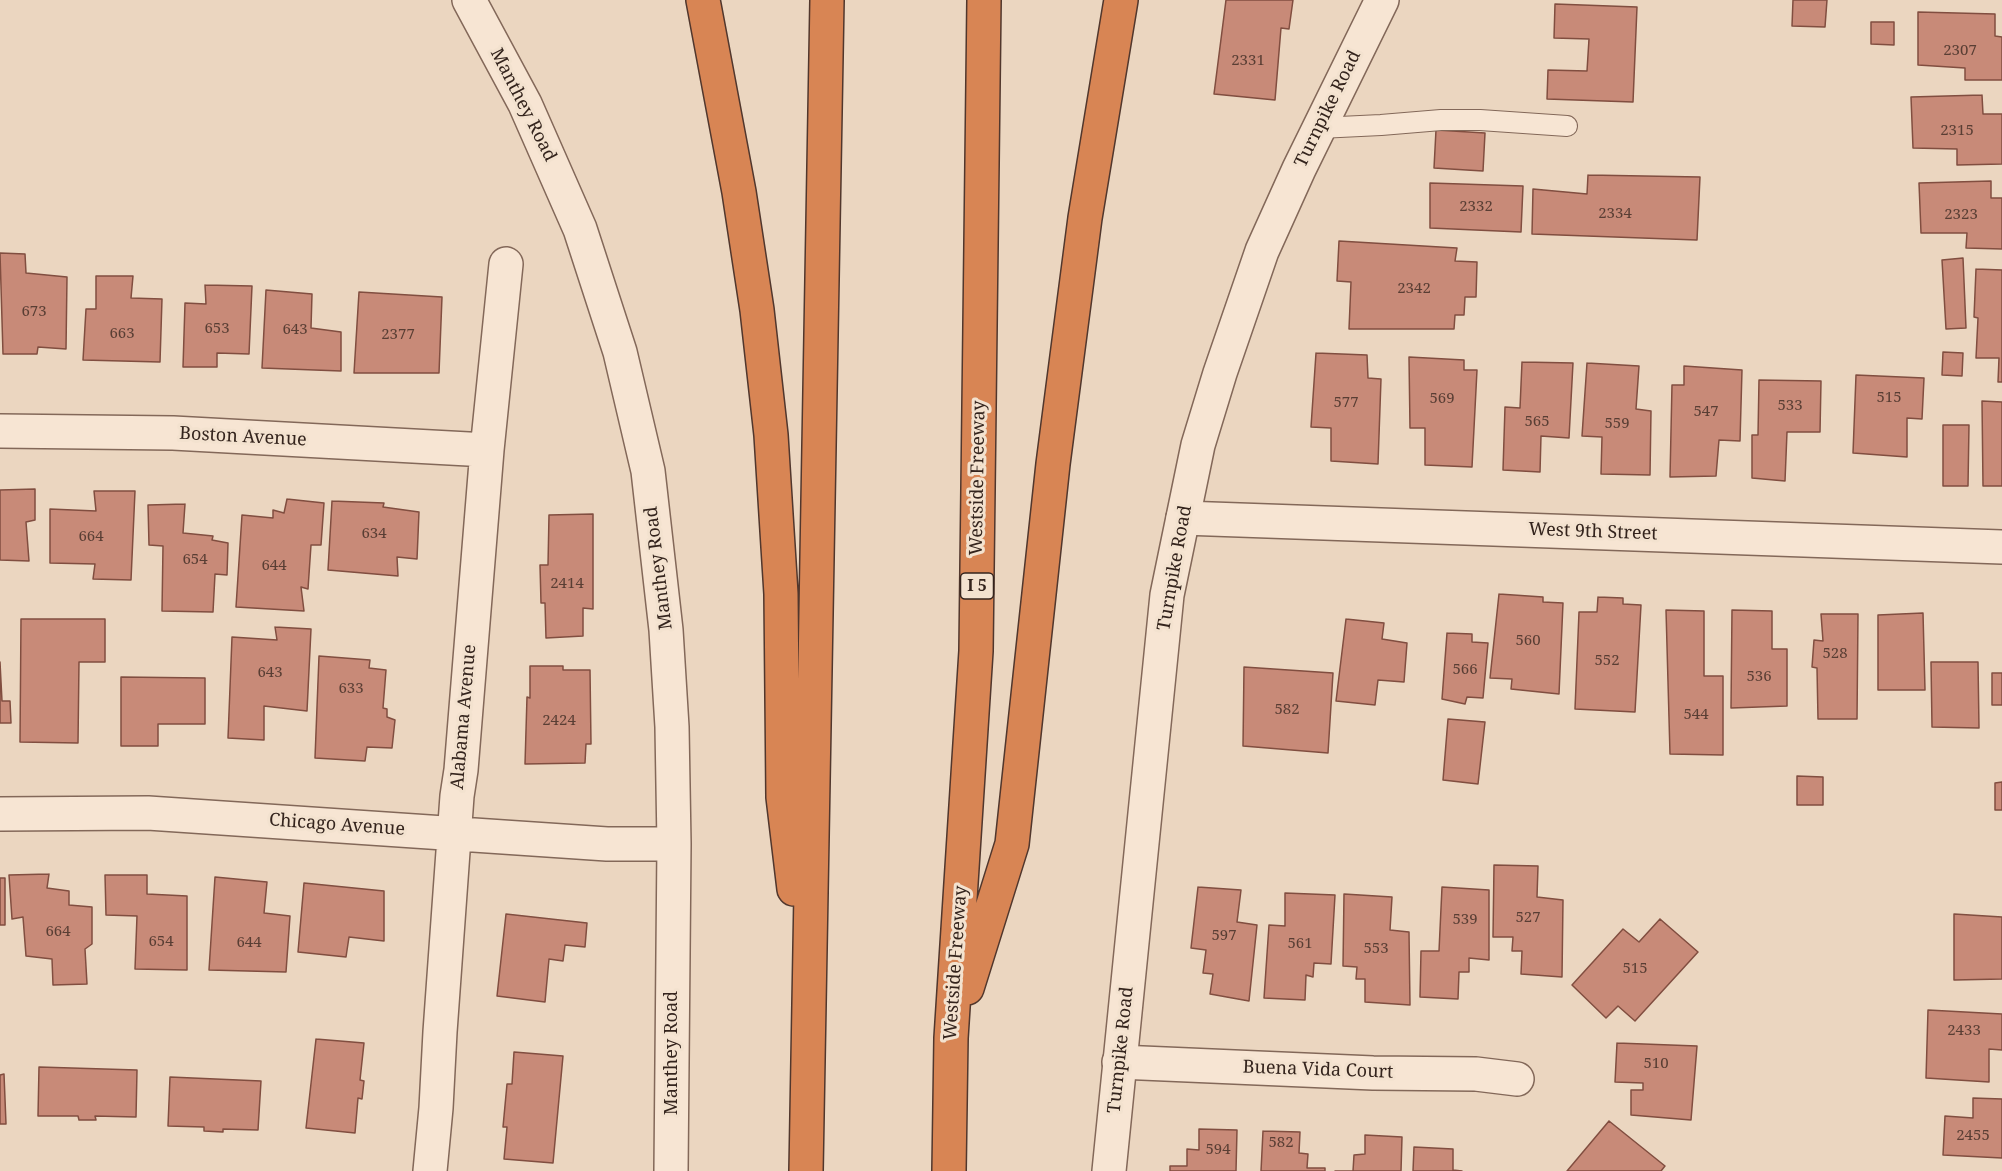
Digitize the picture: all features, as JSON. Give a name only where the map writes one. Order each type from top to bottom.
[{"type":"highway","points":[[703,0],[739,192],[757,310],[771,435],[780,594],[783,796],[809,1018]]},
{"type":"highway","points":[[806,1171],[827,0]]},
{"type":"highway","name":"Westside Freeway","points":[[950,1171],[951,1038],[976,651],[984,0]]},
{"type":"highway","points":[[951,1038],[1012,844],[1059,417],[1085,218],[1121,0]]},
{"type":"street","name":"Manthey Road","points":[[469,0],[525,104],[580,229],[620,352],[648,471],[666,630],[672,727],[674,844],[671,1171]]},
{"type":"street","name":"Turnpike Road","points":[[1109,1171],[1167,595],[1202,434],[1258,262],[1299,169],[1382,0]]},
{"type":"street","name":"Alabama Avenue","points":[[430,1171],[487,450],[506,264]]},
{"type":"street","name":"Boston Avenue","points":[[0,431],[172,432],[487,450]]},
{"type":"street","name":"West 9th Street","points":[[1183,518],[2002,547]]},
{"type":"street","name":"Chicago Avenue","points":[[0,814],[148,813],[607,844],[674,844]]},
{"type":"street","name":"Buena Vida Court","points":[[1119,1062],[1476,1074],[1517,1078]]},
{"type":"lane","points":[[1319,128],[1441,120],[1480,120],[1567,126]]},
{"type":"building","points":[[1226,0],[1293,0],[1289,29],[1281,28],[1275,100],[1214,94]]},
{"type":"building","points":[[1793,0],[1827,0],[1825,27],[1792,26]]},
{"type":"building","points":[[1555,4],[1637,7],[1633,102],[1547,99],[1548,70],[1587,71],[1589,39],[1554,38]]},
{"type":"building","points":[[1918,12],[1995,14],[1995,36],[2002,37],[2002,80],[1965,80],[1965,68],[1918,65]]},
{"type":"building","points":[[1871,22],[1894,22],[1894,45],[1871,44]]},
{"type":"building","points":[[1982,95],[1983,114],[2002,114],[2002,164],[1957,165],[1957,149],[1913,148],[1911,97]]},
{"type":"building","points":[[1436,130],[1485,133],[1483,171],[1434,168]]},
{"type":"building","points":[[1588,175],[1700,177],[1697,240],[1532,234],[1533,189],[1587,194]]},
{"type":"building","points":[[1991,181],[1991,198],[2002,198],[2002,249],[1966,248],[1967,233],[1921,233],[1919,183]]},
{"type":"building","points":[[1430,183],[1523,186],[1521,232],[1430,228]]},
{"type":"building","points":[[1339,241],[1457,248],[1455,261],[1477,262],[1476,297],[1465,297],[1464,315],[1455,315],[1454,329],[1349,329],[1351,282],[1337,281]]},
{"type":"building","points":[[0,253],[25,254],[26,273],[67,277],[66,349],[38,347],[37,354],[3,354]]},
{"type":"building","points":[[1963,258],[1966,328],[1946,329],[1942,260]]},
{"type":"building","points":[[1976,269],[2002,270],[2002,382],[1998,382],[1999,358],[1976,358],[1978,318],[1974,317]]},
{"type":"building","points":[[96,276],[133,276],[131,298],[162,299],[160,362],[83,360],[86,309],[96,309]]},
{"type":"building","points":[[205,285],[252,286],[249,354],[217,353],[217,367],[183,367],[185,303],[206,304]]},
{"type":"building","points":[[266,290],[312,294],[311,328],[341,332],[341,371],[262,368]]},
{"type":"building","points":[[359,292],[442,297],[439,373],[354,373]]},
{"type":"building","points":[[1943,352],[1963,353],[1962,376],[1942,375]]},
{"type":"building","points":[[1316,353],[1367,355],[1368,378],[1381,379],[1378,464],[1331,461],[1331,428],[1311,427]]},
{"type":"building","points":[[1409,357],[1464,360],[1464,370],[1477,370],[1472,467],[1425,465],[1425,428],[1410,428]]},
{"type":"building","points":[[1522,362],[1573,363],[1569,438],[1541,436],[1540,472],[1503,470],[1505,407],[1520,408]]},
{"type":"building","points":[[1587,363],[1639,366],[1636,409],[1651,411],[1650,475],[1601,474],[1602,437],[1582,436]]},
{"type":"building","points":[[1684,366],[1742,370],[1740,441],[1719,440],[1716,476],[1670,477],[1672,385],[1684,385]]},
{"type":"building","points":[[1856,375],[1924,378],[1922,419],[1907,418],[1907,457],[1853,453]]},
{"type":"building","points":[[1759,380],[1821,381],[1820,432],[1787,432],[1785,481],[1752,478],[1752,435],[1758,435]]},
{"type":"building","points":[[1982,401],[2002,402],[2002,486],[1983,486]]},
{"type":"building","points":[[1943,425],[1969,425],[1968,486],[1943,486]]},
{"type":"building","points":[[35,489],[35,520],[26,522],[29,561],[0,560],[0,490]]},
{"type":"building","points":[[94,491],[135,491],[131,580],[93,579],[95,564],[50,563],[50,509],[96,511]]},
{"type":"building","points":[[287,499],[324,503],[321,545],[311,545],[308,589],[301,587],[304,611],[236,607],[242,515],[273,518],[273,510],[284,513]]},
{"type":"building","points":[[332,501],[384,503],[383,507],[419,512],[417,559],[397,557],[398,576],[328,570]]},
{"type":"building","points":[[185,504],[183,533],[213,536],[212,540],[228,543],[227,575],[215,574],[213,612],[162,611],[163,546],[149,545],[148,505]]},
{"type":"building","points":[[593,514],[593,609],[583,608],[583,636],[546,638],[545,603],[541,603],[540,565],[548,565],[549,515]]},
{"type":"building","points":[[1499,594],[1543,597],[1543,602],[1563,603],[1559,694],[1511,689],[1512,679],[1490,678]]},
{"type":"building","points":[[1598,597],[1623,598],[1623,604],[1641,605],[1635,712],[1575,709],[1579,612],[1597,612]]},
{"type":"building","points":[[1666,610],[1704,611],[1704,676],[1723,676],[1723,755],[1670,754]]},
{"type":"building","points":[[1732,610],[1772,611],[1772,649],[1787,649],[1787,706],[1731,708]]},
{"type":"building","points":[[1923,613],[1925,690],[1878,690],[1878,615]]},
{"type":"building","points":[[1821,614],[1858,614],[1857,719],[1818,719],[1817,668],[1812,667],[1814,640],[1823,641]]},
{"type":"building","points":[[21,619],[105,619],[105,662],[79,662],[78,743],[20,742]]},
{"type":"building","points":[[1346,619],[1384,623],[1382,639],[1407,643],[1404,682],[1378,680],[1375,705],[1336,701]]},
{"type":"building","points":[[275,627],[311,629],[307,711],[264,706],[264,740],[228,738],[232,637],[277,640]]},
{"type":"building","points":[[1447,633],[1472,634],[1472,642],[1488,643],[1483,698],[1467,697],[1465,704],[1442,699]]},
{"type":"building","points":[[319,656],[370,660],[369,668],[386,670],[383,708],[387,709],[387,717],[395,720],[392,748],[367,747],[365,761],[315,758]]},
{"type":"building","points":[[0,662],[2,701],[10,701],[11,723],[0,723]]},
{"type":"building","points":[[1931,662],[1978,662],[1979,728],[1932,727]]},
{"type":"building","points":[[530,666],[563,666],[563,670],[590,670],[591,744],[586,744],[585,763],[525,764]]},
{"type":"building","points":[[1244,667],[1333,673],[1328,753],[1243,746]]},
{"type":"building","points":[[1992,673],[2002,673],[2002,705],[1992,705]]},
{"type":"building","points":[[121,677],[205,678],[205,724],[158,724],[158,746],[121,746]]},
{"type":"building","points":[[1448,719],[1485,722],[1478,784],[1443,780]]},
{"type":"building","points":[[1797,776],[1823,777],[1823,805],[1797,805]]},
{"type":"building","points":[[2002,782],[2002,810],[1995,810],[1995,783]]},
{"type":"building","points":[[1494,865],[1538,866],[1537,897],[1563,900],[1562,977],[1521,974],[1522,951],[1512,951],[1513,937],[1493,937]]},
{"type":"building","points":[[49,874],[47,888],[69,891],[69,905],[92,907],[92,944],[85,949],[87,984],[53,985],[52,959],[26,956],[23,917],[12,919],[9,875]]},
{"type":"building","points":[[105,875],[147,875],[147,894],[187,896],[187,970],[135,969],[137,916],[106,915]]},
{"type":"building","points":[[215,877],[267,882],[264,913],[290,916],[286,972],[209,970]]},
{"type":"building","points":[[0,878],[5,878],[5,925],[0,925]]},
{"type":"building","points":[[304,883],[384,891],[384,941],[349,937],[346,957],[298,952]]},
{"type":"building","points":[[1198,887],[1241,890],[1237,922],[1257,925],[1249,1001],[1210,994],[1213,974],[1203,973],[1206,950],[1191,948]]},
{"type":"building","points":[[1442,887],[1489,890],[1489,960],[1469,958],[1469,972],[1459,972],[1458,999],[1420,997],[1421,951],[1439,951]]},
{"type":"building","points":[[1285,893],[1335,895],[1331,964],[1314,963],[1313,977],[1306,975],[1305,1000],[1264,998],[1269,925],[1285,926]]},
{"type":"building","points":[[1344,894],[1392,897],[1390,930],[1409,932],[1410,1005],[1365,1002],[1365,979],[1356,979],[1357,967],[1343,966]]},
{"type":"building","points":[[506,914],[587,923],[585,947],[565,945],[563,961],[549,959],[545,1002],[497,996]]},
{"type":"building","points":[[1954,914],[2002,917],[2002,979],[1954,980]]},
{"type":"building","points":[[1660,919],[1698,952],[1635,1021],[1618,1006],[1606,1018],[1572,985],[1623,929],[1639,942]]},
{"type":"building","points":[[1928,1010],[2002,1014],[2002,1050],[1989,1049],[1989,1082],[1926,1078]]},
{"type":"building","points":[[316,1039],[364,1043],[360,1080],[364,1081],[362,1099],[358,1098],[355,1133],[306,1128]]},
{"type":"building","points":[[1617,1043],[1697,1046],[1691,1120],[1631,1115],[1631,1090],[1643,1090],[1643,1083],[1615,1082]]},
{"type":"building","points":[[514,1052],[563,1056],[553,1163],[504,1159],[507,1127],[503,1127],[507,1084],[512,1084]]},
{"type":"building","points":[[39,1067],[137,1070],[136,1117],[95,1116],[96,1120],[79,1120],[78,1116],[38,1116]]},
{"type":"building","points":[[4,1074],[6,1124],[0,1124],[0,1075]]},
{"type":"building","points":[[170,1077],[261,1081],[258,1130],[223,1129],[223,1132],[204,1131],[204,1127],[168,1126]]},
{"type":"building","points":[[1973,1098],[2002,1099],[2002,1158],[1943,1155],[1945,1116],[1973,1118]]},
{"type":"building","points":[[1609,1121],[1665,1166],[1661,1171],[1567,1171]]},
{"type":"building","points":[[1199,1129],[1237,1130],[1236,1171],[1170,1171],[1170,1166],[1187,1166],[1187,1149],[1199,1150]]},
{"type":"building","points":[[1263,1131],[1300,1132],[1299,1153],[1308,1154],[1307,1168],[1325,1168],[1325,1171],[1261,1171]]},
{"type":"building","points":[[1365,1135],[1402,1137],[1401,1171],[1353,1171],[1354,1155],[1365,1154]]},
{"type":"building","points":[[1414,1147],[1453,1149],[1453,1170],[1462,1171],[1413,1171]]}]
